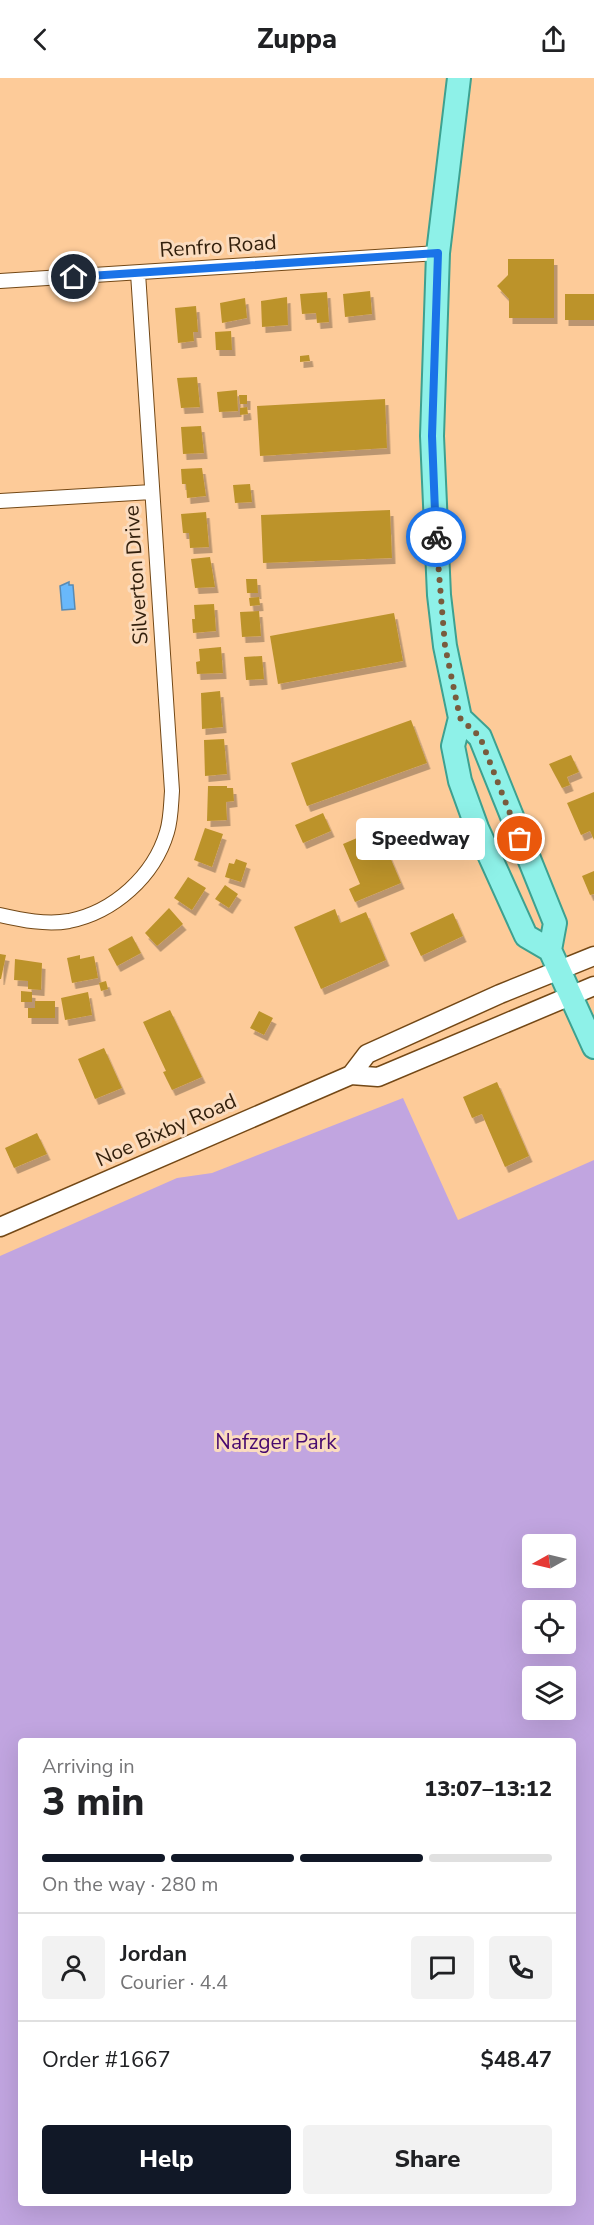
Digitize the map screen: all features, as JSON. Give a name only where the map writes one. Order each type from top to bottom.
[{"type":"main road","points":[[459,78],[438,253],[432,436],[435,532],[445,646],[460,718],[453,746],[460,781],[477,828],[526,936],[550,950],[594,1047]]},
{"type":"main road","points":[[460,718],[480,737],[555,923],[550,950]]},
{"type":"street","name":"Renfro Road","points":[[0,281],[438,253]]},
{"type":"street","name":"Silverton Drive","points":[[0,915],[33,921],[68,921],[91,914],[114,903],[132,888],[148,869],[167,832],[172,791],[138,273]]},
{"type":"street","points":[[0,501],[152,492]]},
{"type":"street","name":"Noe Bixby Road","points":[[351,1075],[369,1053],[594,956]]},
{"type":"street","name":"Noe Bixby Road","points":[[1,1225],[351,1075],[378,1077],[594,986]]},
{"type":"green space","name":"Nafzger Park","points":[[403,1098],[458,1220],[594,1160],[594,2225],[0,2225],[0,1256],[177,1178],[212,1173]]},
{"type":"water","points":[[69,582],[69,585],[73,585],[75,609],[62,610],[60,586]]},
{"type":"building","points":[[508,259],[554,259],[554,318],[509,318],[509,299],[497,286],[508,275]]},
{"type":"building","points":[[370,291],[372,314],[345,317],[343,294]]},
{"type":"building","points":[[327,292],[329,322],[317,323],[316,313],[302,314],[300,294]]},
{"type":"building","points":[[565,294],[594,294],[594,320],[565,320]]},
{"type":"building","points":[[287,297],[288,325],[262,327],[261,301]]},
{"type":"building","points":[[245,298],[247,318],[222,323],[220,303]]},
{"type":"building","points":[[196,306],[198,332],[193,332],[194,341],[178,343],[175,308]]},
{"type":"building","points":[[231,331],[232,350],[216,350],[215,332]]},
{"type":"building","points":[[309,355],[310,361],[300,362],[300,356]]},
{"type":"building","points":[[197,377],[200,407],[181,408],[177,378]]},
{"type":"building","points":[[237,390],[238,411],[219,412],[217,392]]},
{"type":"building","points":[[239,395],[247,395],[247,404],[240,404]]},
{"type":"building","points":[[385,399],[387,448],[260,456],[257,406]]},
{"type":"building","points":[[247,407],[248,414],[240,415],[240,408]]},
{"type":"building","points":[[201,426],[204,453],[183,454],[181,427]]},
{"type":"building","points":[[202,468],[206,496],[187,498],[186,484],[182,484],[181,469]]},
{"type":"building","points":[[250,484],[252,502],[235,503],[233,485]]},
{"type":"building","points":[[390,510],[392,558],[263,563],[261,515]]},
{"type":"building","points":[[206,512],[209,547],[190,548],[189,533],[183,533],[181,514]]},
{"type":"building","points":[[210,557],[215,587],[195,588],[191,559]]},
{"type":"building","points":[[246,579],[257,579],[258,593],[247,593]]},
{"type":"building","points":[[259,597],[260,605],[250,606],[249,598]]},
{"type":"building","points":[[214,604],[216,631],[193,633],[194,605]]},
{"type":"building","points":[[259,611],[261,636],[242,637],[240,612]]},
{"type":"building","points":[[394,613],[403,661],[278,684],[270,636]]},
{"type":"building","points":[[221,647],[223,673],[197,674],[196,662],[200,661],[199,649]]},
{"type":"building","points":[[262,656],[264,679],[246,680],[244,657]]},
{"type":"building","points":[[220,691],[223,727],[202,729],[201,693]]},
{"type":"building","points":[[411,720],[427,763],[307,806],[291,763]]},
{"type":"building","points":[[224,739],[227,774],[205,776],[204,740]]},
{"type":"building","points":[[571,755],[579,772],[567,777],[570,785],[562,788],[549,764]]},
{"type":"building","points":[[208,786],[233,788],[234,801],[226,802],[227,820],[207,821]]},
{"type":"building","points":[[594,792],[594,840],[590,831],[581,835],[567,803]]},
{"type":"building","points":[[323,813],[331,831],[303,843],[295,825]]},
{"type":"building","points":[[205,828],[223,834],[212,867],[194,860]]},
{"type":"building","points":[[378,829],[401,883],[355,902],[349,889],[360,884],[343,844]]},
{"type":"building","points":[[236,859],[247,863],[241,882],[225,877],[229,863],[234,864]]},
{"type":"building","points":[[594,871],[594,894],[590,895],[582,876]]},
{"type":"building","points":[[188,877],[206,888],[192,910],[174,898]]},
{"type":"building","points":[[225,885],[238,894],[229,908],[215,899]]},
{"type":"building","points":[[169,908],[183,924],[157,946],[145,933]]},
{"type":"building","points":[[335,909],[340,923],[366,912],[386,960],[321,989],[294,927]]},
{"type":"building","points":[[453,913],[463,936],[421,956],[410,933]]},
{"type":"building","points":[[132,936],[141,953],[117,966],[108,949]]},
{"type":"building","points":[[0,954],[6,955],[1,979],[0,979]]},
{"type":"building","points":[[80,955],[80,959],[94,956],[98,978],[72,983],[67,958]]},
{"type":"building","points":[[15,959],[42,963],[41,990],[28,989],[28,981],[14,980]]},
{"type":"building","points":[[106,981],[108,989],[101,991],[99,983]]},
{"type":"building","points":[[21,991],[32,992],[32,1002],[21,1002]]},
{"type":"building","points":[[88,992],[92,1015],[65,1020],[61,998]]},
{"type":"building","points":[[35,1001],[55,1001],[55,1018],[28,1018],[28,1008],[35,1008]]},
{"type":"building","points":[[170,1010],[202,1077],[172,1090],[163,1072],[166,1071],[143,1022]]},
{"type":"building","points":[[259,1011],[273,1018],[264,1035],[250,1028]]},
{"type":"building","points":[[104,1048],[122,1088],[95,1099],[78,1059]]},
{"type":"building","points":[[497,1082],[529,1156],[505,1167],[482,1114],[472,1118],[463,1097]]},
{"type":"building","points":[[37,1133],[47,1154],[14,1168],[5,1148]]},
{"type":"way so far","points":[[436,537],[445,646],[460,718],[480,737],[520,839]]},
{"type":"place","name":"Speedway","points":[[520,839]]},
{"type":"route","points":[[74,277],[438,253],[432,436],[436,537]]}]
